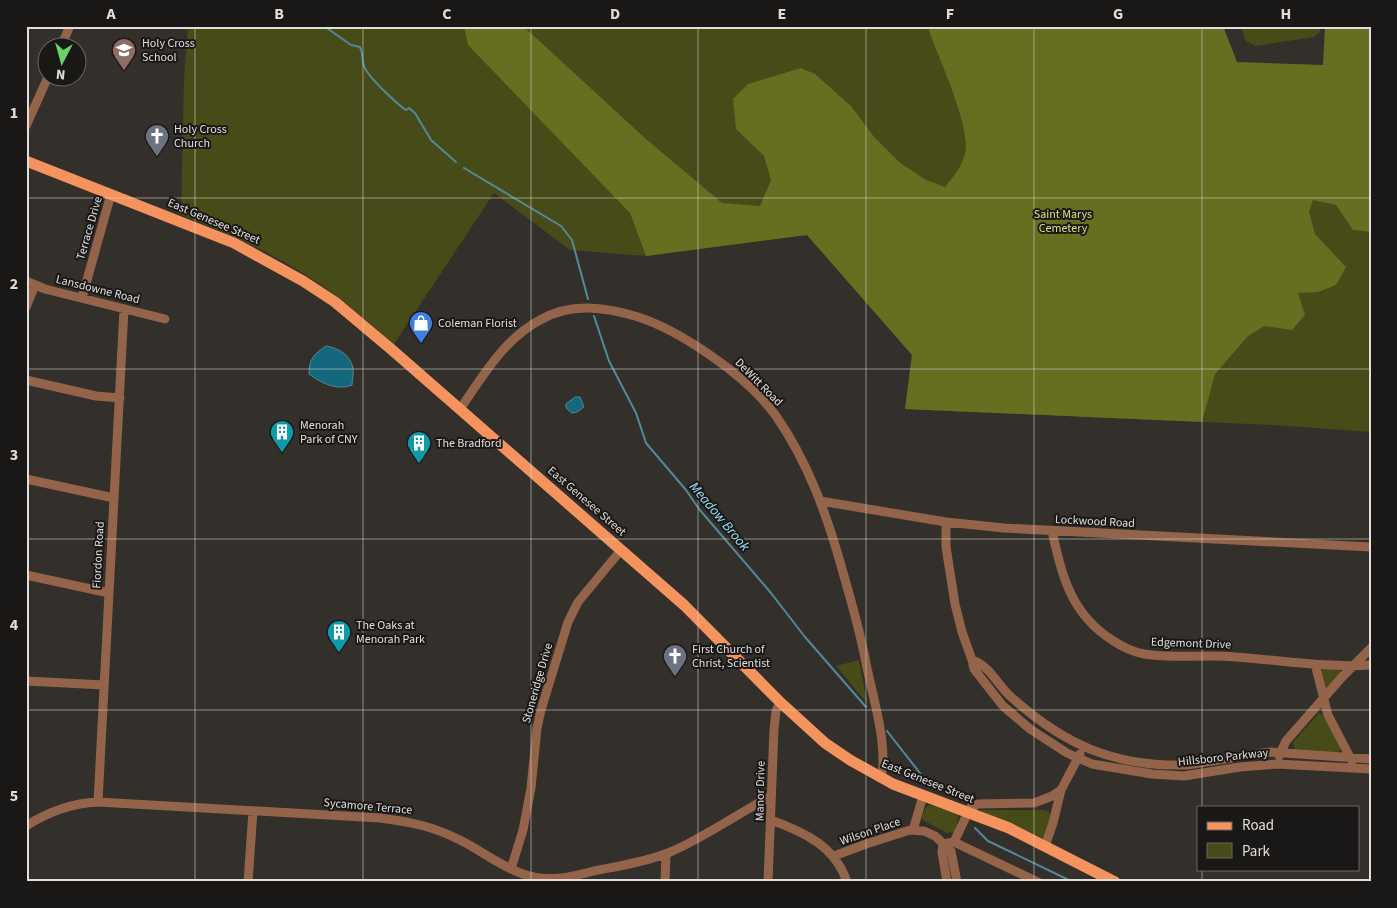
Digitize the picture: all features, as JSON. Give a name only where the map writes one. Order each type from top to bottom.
[{"type":"main road","name":"East Genesee Street","points":[[26,161],[234,243],[303,281],[335,302],[684,605],[780,702],[825,743],[881,778],[1009,828],[1115,882]]},
{"type":"street","points":[[65,38],[70,26]]},
{"type":"street","points":[[26,126],[43,88]]},
{"type":"street","name":"Terrace Drive","points":[[82,298],[111,194]]},
{"type":"street","name":"Lansdowne Road","points":[[26,281],[82,298],[165,319]]},
{"type":"street","points":[[26,308],[35,285]]},
{"type":"street","name":"Fiordon Road","points":[[98,802],[124,308]]},
{"type":"street","name":"DeWitt Road","points":[[460,409],[501,352],[519,333],[548,316],[580,308],[596,308],[625,313],[667,328],[695,344],[725,365],[751,388],[775,414],[807,469],[820,501],[835,545],[858,626],[879,726],[884,760],[881,778]]},
{"type":"street","points":[[26,380],[96,396],[120,398]]},
{"type":"street","points":[[26,479],[114,498]]},
{"type":"street","name":"Lockwood Road","points":[[820,501],[946,522],[1004,528],[1371,547]]},
{"type":"street","name":"Hillsboro Parkway","points":[[946,522],[946,547],[955,604],[974,669],[1003,706],[1030,729],[1067,753],[1105,767],[1152,774],[1184,776],[1240,766],[1278,764],[1371,769]]},
{"type":"street","name":"Edgemont Drive","points":[[1052,531],[1061,568],[1070,594],[1080,611],[1093,627],[1118,644],[1146,654],[1169,656],[1227,656],[1315,664],[1371,665]]},
{"type":"street","name":"Stoneridge Drive","points":[[511,870],[525,821],[541,710],[567,624],[578,602],[621,550]]},
{"type":"street","points":[[26,575],[109,593]]},
{"type":"street","points":[[1278,764],[1280,753],[1286,740],[1371,648]]},
{"type":"street","name":"Hillsboro Parkway","points":[[972,660],[980,662],[1007,693],[1028,713],[1058,734],[1083,748],[1137,762],[1174,765],[1208,762],[1247,754],[1280,753],[1371,759]]},
{"type":"street","points":[[1315,664],[1328,715],[1356,768]]},
{"type":"street","points":[[26,681],[104,685]]},
{"type":"street","name":"Manor Drive","points":[[768,882],[775,719],[780,702]]},
{"type":"street","points":[[1045,846],[1053,823],[1060,790],[1083,748]]},
{"type":"street","points":[[954,842],[967,812],[978,804],[1042,802],[1060,790]]},
{"type":"street","name":"Sycamore Terrace","points":[[26,826],[48,814],[67,807],[98,802],[380,818],[416,822],[434,828],[461,840],[511,870],[526,875],[568,880],[666,854],[772,796]]},
{"type":"street","points":[[923,796],[913,830],[924,831],[935,836],[951,851],[957,882]]},
{"type":"street","points":[[248,882],[253,811]]},
{"type":"street","points":[[771,820],[796,829],[823,846],[834,856],[847,882]]},
{"type":"street","name":"Wilson Place","points":[[834,856],[913,830]]},
{"type":"street","points":[[943,843],[954,842],[1038,882]]},
{"type":"street","points":[[943,843],[942,852],[947,882]]},
{"type":"street","points":[[665,882],[666,854]]},
{"type":"green space","name":"Saint Marys Cemetery","points":[[188,26],[1164,26],[1173,60],[1336,66],[1353,230],[1371,232],[1371,432],[1273,425],[905,409],[912,355],[807,235],[646,256],[570,250],[494,193],[394,344],[341,300],[292,267],[245,242],[181,215],[184,78]]},
{"type":"green space","points":[[464,26],[523,26],[646,139],[722,203],[760,206],[771,180],[764,156],[736,129],[733,99],[748,84],[801,68],[815,74],[851,106],[874,137],[899,162],[926,180],[945,187],[959,169],[964,158],[966,147],[965,135],[962,120],[946,73],[929,31],[930,26],[1223,26],[1237,62],[1323,65],[1325,26],[1371,26],[1371,232],[1353,230],[1336,205],[1313,200],[1309,211],[1315,234],[1346,267],[1336,285],[1318,292],[1298,293],[1305,315],[1292,330],[1264,326],[1248,336],[1215,374],[1202,422],[905,409],[912,355],[807,235],[646,256],[630,213],[468,45]]},
{"type":"green space","points":[[1241,26],[1320,26],[1320,32],[1314,37],[1255,46],[1245,40]]},
{"type":"green space","points":[[859,660],[867,703],[836,666]]},
{"type":"green space","points":[[1327,669],[1339,669],[1341,672],[1326,691],[1321,672]]},
{"type":"green space","points":[[1319,713],[1322,714],[1334,732],[1340,751],[1335,754],[1295,752],[1293,742]]},
{"type":"green space","points":[[930,805],[959,814],[955,832],[947,833],[923,820],[922,816],[926,807]]},
{"type":"green space","points":[[979,810],[1045,810],[1049,812],[1051,817],[1045,837],[1040,838]]},
{"type":"water","points":[[326,346],[339,350],[352,363],[352,385],[335,387],[309,374],[313,357]]},
{"type":"water","points":[[575,397],[580,397],[584,407],[572,413],[566,408],[566,404]]},
{"type":"waterway","name":"Meadow Brook","points":[[324,26],[351,45],[360,47],[366,71],[402,107],[406,110],[409,108],[415,113],[431,140],[456,162]]},
{"type":"waterway","name":"Meadow Brook","points":[[464,168],[561,226],[572,240],[588,299]]},
{"type":"waterway","name":"Meadow Brook","points":[[594,316],[609,361],[636,413],[646,443],[686,490],[699,509],[771,593],[805,637],[866,707]]},
{"type":"waterway","name":"Meadow Brook","points":[[887,731],[923,777]]},
{"type":"waterway","name":"Meadow Brook","points":[[975,828],[988,841],[1073,882]]},
{"type":"place","name":"Holy Cross School","points":[[124,71]]},
{"type":"place","name":"Holy Cross Church","points":[[157,157]]},
{"type":"place","name":"Coleman Florist","points":[[421,344]]},
{"type":"place","name":"Menorah Park of CNY","points":[[282,453]]},
{"type":"place","name":"The Bradford","points":[[419,464]]},
{"type":"place","name":"The Oaks at Menorah Park","points":[[339,653]]},
{"type":"place","name":"First Church of Christ, Scientist","points":[[675,677]]}]
